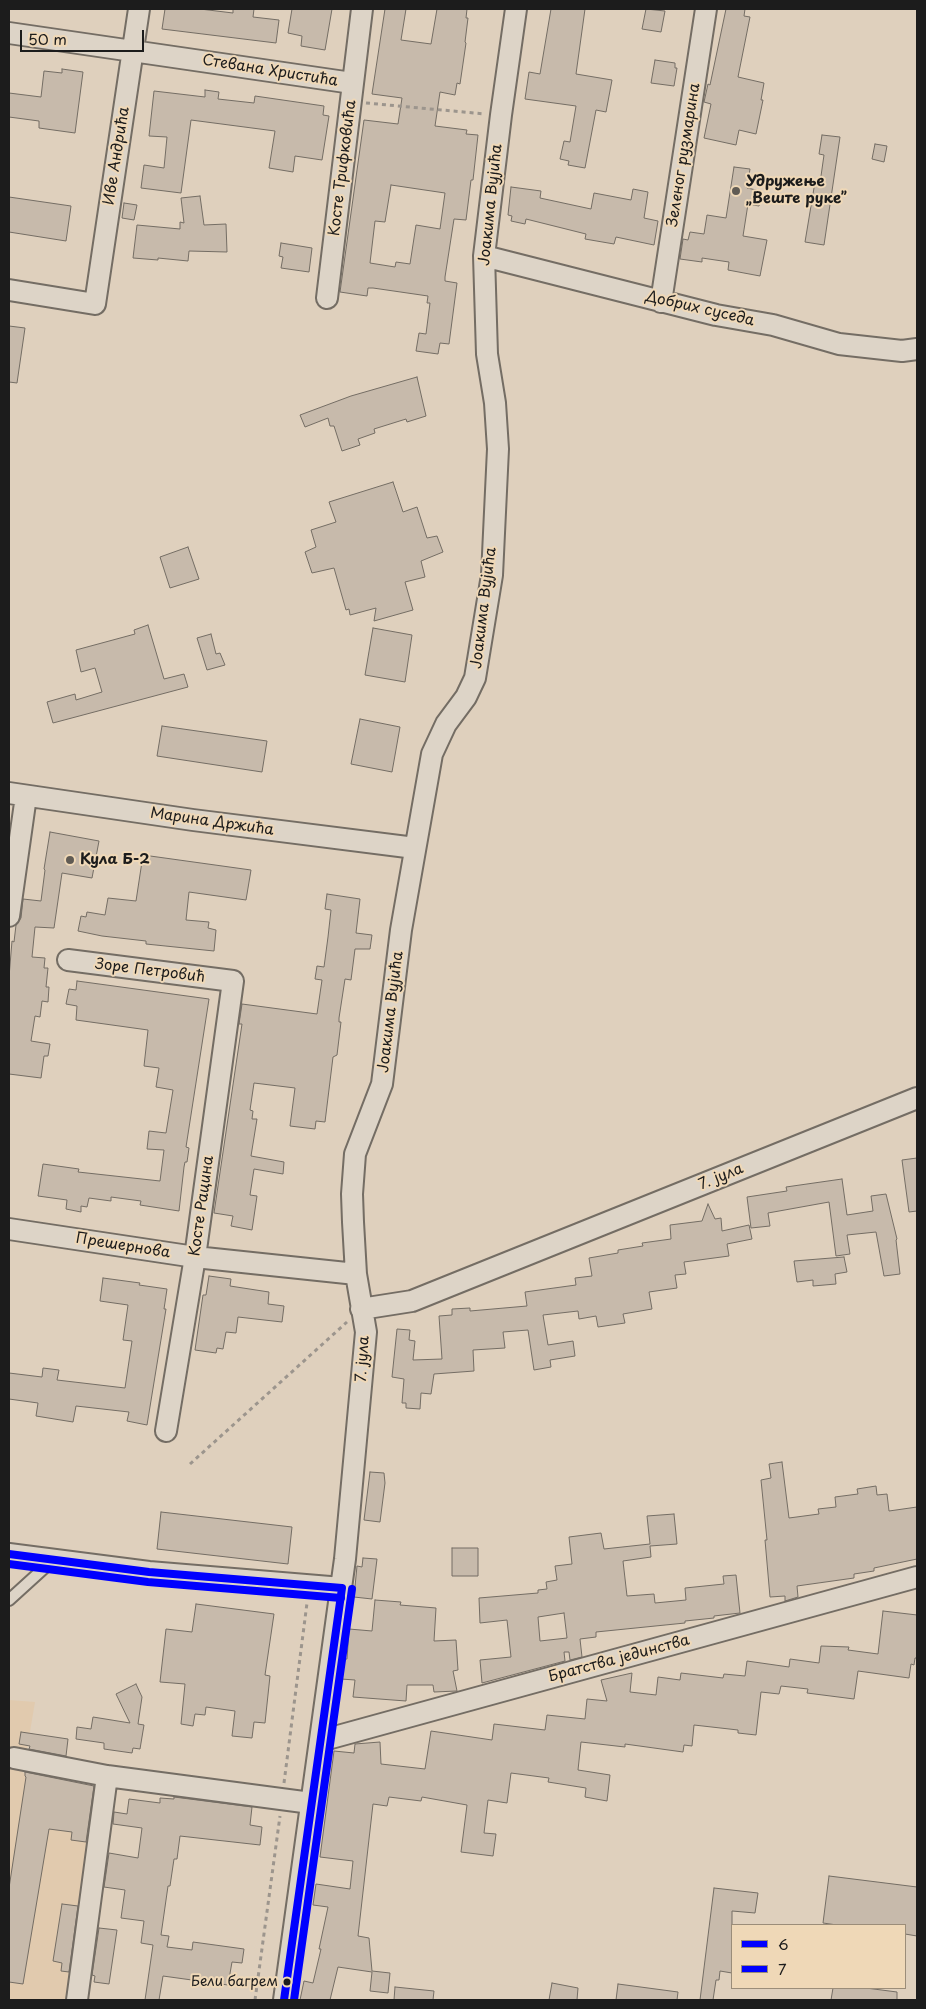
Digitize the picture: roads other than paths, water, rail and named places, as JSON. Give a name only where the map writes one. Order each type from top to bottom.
[{"type":"street","name":"Иве Андрића","points":[[9,290],[95,304],[139,9]]},
{"type":"street","name":"Косте Трифковића","points":[[327,298],[362,9]]},
{"type":"street","name":"Јоакима Вујића","points":[[362,1309],[356,1274],[352,1194],[355,1154],[382,1084],[401,930],[432,754],[446,724],[466,697],[475,678],[492,575],[498,449],[495,403],[487,354],[484,256],[516,9]]},
{"type":"street","name":"Зеленог рузмарина","points":[[661,302],[706,9]]},
{"type":"street","name":"Стевана Христића","points":[[9,33],[133,50],[352,92]]},
{"type":"street","name":"Добрих суседа","points":[[484,256],[661,302],[716,315],[773,325],[839,344],[902,351],[917,349]]},
{"type":"street","name":"Марина Држића","points":[[17,795],[415,848]]},
{"type":"street","points":[[9,916],[17,795]]},
{"type":"street","name":"Зоре Петровић","points":[[68,960],[233,981]]},
{"type":"street","name":"Косте Рацина","points":[[166,1431],[195,1257],[233,981]]},
{"type":"street","name":"7. јула","points":[[284,2000],[342,1588],[366,1332],[362,1309],[412,1301],[917,1098]]},
{"type":"street","name":"Прешернова","points":[[9,1229],[195,1257],[356,1274]]},
{"type":"street","points":[[9,1554],[149,1572],[342,1588]]},
{"type":"street","name":"Братства јединства","points":[[320,1741],[917,1576]]},
{"type":"street","points":[[14,1758],[108,1776],[311,1804]]},
{"type":"street","points":[[77,2000],[108,1776]]},
{"type":"lane","points":[[9,1600],[53,1560]]},
{"type":"place","name":"Удружење „Веште руке”","points":[[736,191]]},
{"type":"place","name":"Кула Б-2","points":[[70,860]]},
{"type":"place","name":"Бели багрем","points":[[287,1982]]}]
